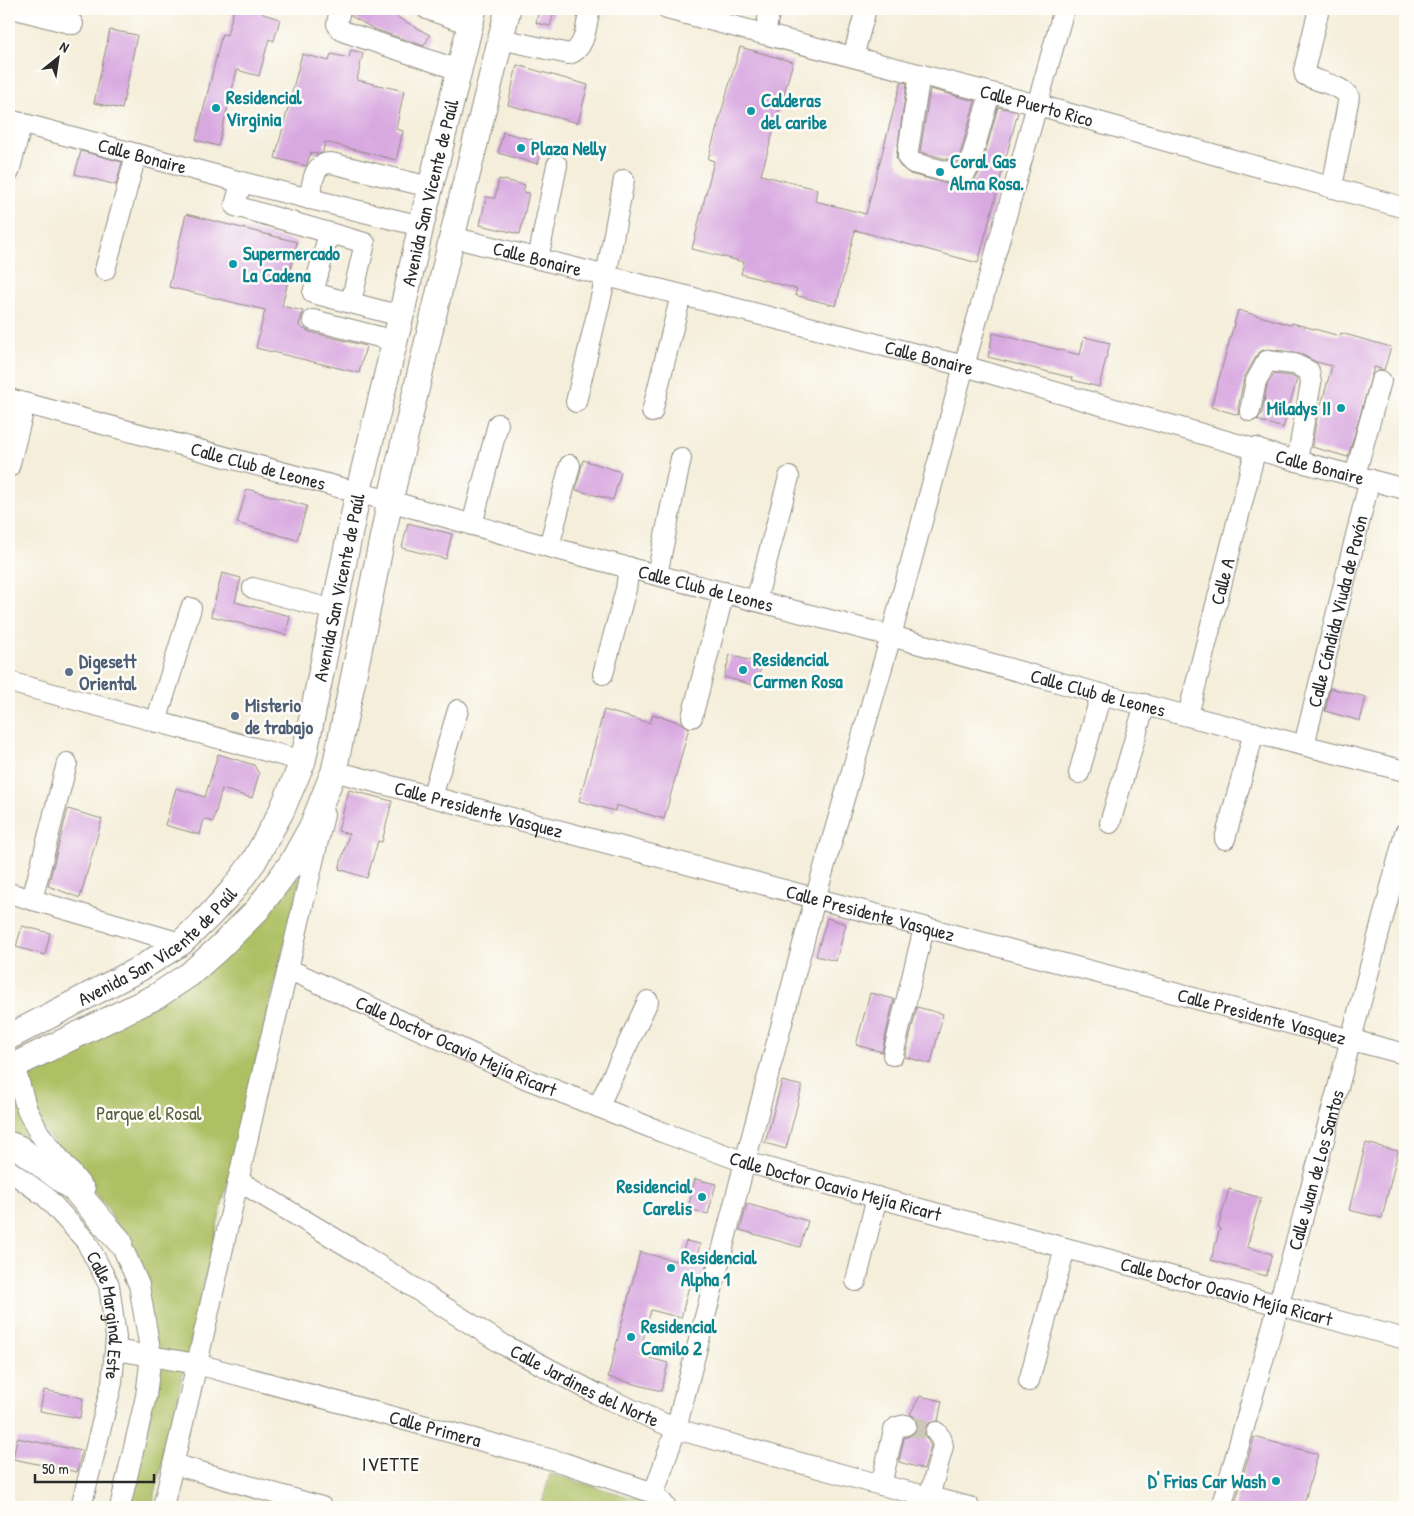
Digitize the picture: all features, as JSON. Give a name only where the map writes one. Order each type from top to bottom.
[{"type":"main road","name":"Avenida San Vicente de Paúl","points":[[11,1066],[157,996],[190,974],[218,950],[257,910],[291,864],[312,826],[334,771],[390,501],[508,9]]},
{"type":"main road","name":"Avenida San Vicente de Paúl","points":[[9,1037],[140,968],[181,943],[232,891],[254,861],[282,812],[303,761],[358,493],[401,316],[420,226],[472,16]]},
{"type":"main road","points":[[9,1144],[19,1148],[75,1190],[120,1242]]},
{"type":"street","points":[[16,9],[73,24]]},
{"type":"street","points":[[340,9],[337,24],[345,32],[459,70]]},
{"type":"street","points":[[427,9],[472,16]]},
{"type":"street","points":[[500,39],[569,54],[575,52],[582,44],[590,9]]},
{"type":"street","name":"Calle Puerto Rico","points":[[667,9],[706,14],[765,34],[1038,105],[1405,208]]},
{"type":"street","points":[[765,34],[770,9]]},
{"type":"street","points":[[853,57],[866,9]]},
{"type":"street","points":[[660,1500],[676,1429],[815,899],[891,636],[1064,9]]},
{"type":"street","points":[[1319,9],[1304,70],[1305,75],[1345,91],[1349,97],[1332,188]]},
{"type":"street","points":[[920,74],[908,158],[912,163],[922,166],[960,176],[965,172],[969,167],[990,93]]},
{"type":"street","points":[[9,172],[15,122]]},
{"type":"street","name":"Calle Bonaire","points":[[15,122],[241,182],[420,226]]},
{"type":"street","points":[[105,270],[136,155]]},
{"type":"street","points":[[309,199],[317,168],[320,164],[325,163],[430,187]]},
{"type":"street","points":[[538,259],[557,165]]},
{"type":"street","points":[[576,402],[606,276],[624,180]]},
{"type":"street","points":[[241,182],[235,206],[365,243],[351,302]]},
{"type":"street","points":[[329,233],[313,293],[401,316]]},
{"type":"street","name":"Calle Bonaire","points":[[452,237],[964,366],[1297,461],[1405,489]]},
{"type":"street","points":[[652,412],[681,295]]},
{"type":"street","points":[[313,320],[395,341]]},
{"type":"street","points":[[1250,411],[1256,380],[1267,361],[1294,364],[1309,371],[1311,383],[1297,461]]},
{"type":"street","name":"Calle Cándida Viuda de Pavón","points":[[1304,745],[1381,382]]},
{"type":"street","points":[[9,467],[17,401]]},
{"type":"street","name":"Calle Club de Leones","points":[[17,401],[390,501],[549,547],[891,636],[1101,694],[1405,771]]},
{"type":"street","points":[[472,525],[498,424]]},
{"type":"street","name":"Calle A","points":[[1188,715],[1256,448]]},
{"type":"street","points":[[657,575],[681,458]]},
{"type":"street","points":[[549,547],[570,466]]},
{"type":"street","points":[[756,601],[789,477]]},
{"type":"street","points":[[603,674],[626,589],[629,567]]},
{"type":"street","points":[[253,588],[334,610]]},
{"type":"street","points":[[692,717],[724,592]]},
{"type":"street","points":[[156,722],[190,608]]},
{"type":"street","points":[[9,682],[303,761]]},
{"type":"street","points":[[1079,772],[1101,694]]},
{"type":"street","points":[[1110,823],[1145,704]]},
{"type":"street","points":[[432,798],[458,710]]},
{"type":"street","points":[[1225,839],[1254,732]]},
{"type":"street","points":[[32,900],[67,763]]},
{"type":"street","name":"Calle Presidente Vasquez","points":[[334,771],[1405,1054]]},
{"type":"street","name":"Avenida San Vicente de Paúl","points":[[163,1507],[198,1364],[265,1061],[334,771]]},
{"type":"street","name":"Calle Juan de Los Santos","points":[[1222,1507],[1280,1305],[1352,1040],[1405,833]]},
{"type":"street","points":[[9,893],[181,943]]},
{"type":"street","points":[[892,1055],[924,928]]},
{"type":"street","name":"Calle Doctor Ocavio Mejía Ricart","points":[[288,969],[527,1079],[745,1162],[1405,1339]]},
{"type":"street","points":[[598,1107],[648,1001]]},
{"type":"street","name":"Avenida San Vicente de Paúl","points":[[11,1066],[27,1110],[39,1133],[102,1211],[120,1242],[139,1285],[151,1355],[146,1396],[120,1507]]},
{"type":"street","name":"Calle Marginal Este","points":[[9,1170],[46,1196],[86,1241],[109,1285],[116,1337],[112,1383],[81,1507]]},
{"type":"street","name":"Calle Jardines del Norte","points":[[239,1181],[364,1256],[504,1344],[597,1394],[676,1429],[969,1507]]},
{"type":"street","points":[[856,1281],[877,1197]]},
{"type":"street","points":[[1029,1381],[1065,1248]]},
{"type":"street","name":"Calle Primera","points":[[116,1350],[198,1364],[564,1463],[660,1500]]},
{"type":"street","points":[[881,1485],[894,1430],[897,1427],[906,1425]]},
{"type":"street","points":[[929,1497],[943,1446],[941,1438],[936,1432]]},
{"type":"street","points":[[173,1464],[322,1507]]},
{"type":"green space","name":"Parque el Rosal","points":[[301,874],[152,1507],[125,1507],[157,1366],[117,1229],[109,1210],[43,1129],[21,1070],[257,925]]},
{"type":"green space","points":[[9,1079],[50,1159],[9,1136]]},
{"type":"green space","points":[[550,1474],[648,1502],[652,1507],[541,1507]]},
{"type":"building","name":"Residencial Virginia","points":[[234,9],[264,9],[263,14],[280,19],[274,41],[269,39],[259,76],[237,70],[218,146],[196,140],[222,34],[227,35]]},
{"type":"building","points":[[352,9],[382,9],[430,35],[424,46],[374,29],[351,16]]},
{"type":"building","points":[[539,9],[555,9],[550,26],[536,23]]},
{"type":"building","points":[[110,30],[137,35],[122,109],[94,103]]},
{"type":"building","points":[[740,47],[793,62],[761,175],[817,189],[815,201],[866,214],[901,82],[907,83],[896,158],[900,166],[910,174],[957,186],[969,184],[975,180],[980,171],[998,107],[1018,112],[978,263],[855,230],[836,306],[795,295],[797,289],[741,274],[744,262],[692,249],[714,161],[708,159]]},
{"type":"building","points":[[351,50],[363,53],[357,80],[404,91],[396,129],[403,131],[396,160],[325,142],[323,152],[319,154],[311,152],[306,166],[275,158],[302,54],[329,61],[331,54],[349,58]]},
{"type":"building","points":[[517,65],[588,85],[578,123],[508,105]]},
{"type":"building","points":[[930,89],[975,101],[958,162],[920,152]]},
{"type":"building","name":"Plaza Nelly","points":[[503,132],[544,143],[538,164],[498,153]]},
{"type":"building","points":[[81,151],[122,162],[116,185],[75,174]]},
{"type":"building","points":[[499,179],[525,185],[523,192],[529,193],[520,234],[480,225],[486,197],[495,198]]},
{"type":"building","name":"Supermercado La Cadena","points":[[186,214],[297,242],[282,306],[303,311],[299,326],[310,332],[366,346],[359,373],[256,348],[265,310],[169,287]]},
{"type":"building","points":[[1238,310],[1291,325],[1292,323],[1340,336],[1341,333],[1391,347],[1384,370],[1374,367],[1348,457],[1312,447],[1316,423],[1332,366],[1316,362],[1299,353],[1268,349],[1261,351],[1244,378],[1238,409],[1239,415],[1211,407]]},
{"type":"building","points":[[993,333],[1080,355],[1084,337],[1110,343],[1099,387],[1072,380],[1073,378],[988,357]]},
{"type":"building","points":[[1274,374],[1291,376],[1297,379],[1283,428],[1257,420],[1262,413],[1267,385]]},
{"type":"building","points":[[583,460],[621,472],[613,500],[576,490]]},
{"type":"building","points":[[247,489],[307,506],[297,540],[237,523]]},
{"type":"building","points":[[408,523],[452,534],[446,559],[402,548]]},
{"type":"building","points":[[222,573],[241,578],[235,602],[290,616],[286,635],[211,616]]},
{"type":"building","name":"Residencial Carmen Rosa","points":[[730,655],[762,664],[756,686],[724,677]]},
{"type":"building","points":[[1330,688],[1366,697],[1360,721],[1325,711]]},
{"type":"building","points":[[604,710],[650,723],[653,714],[682,723],[689,728],[664,819],[616,805],[615,811],[579,801]]},
{"type":"building","points":[[218,754],[254,765],[259,774],[252,798],[222,789],[213,822],[204,819],[200,835],[165,825],[176,788],[205,797]]},
{"type":"building","points":[[349,790],[392,801],[382,842],[378,841],[367,878],[339,869],[349,834],[338,831]]},
{"type":"building","points":[[68,809],[102,819],[80,898],[48,886]]},
{"type":"building","points":[[827,918],[846,924],[836,961],[816,956]]},
{"type":"building","points":[[22,926],[50,933],[45,955],[16,947]]},
{"type":"building","points":[[870,993],[894,999],[882,1052],[856,1045]]},
{"type":"building","points":[[917,1007],[943,1014],[931,1064],[905,1057]]},
{"type":"building","points":[[782,1081],[802,1086],[786,1149],[765,1143]]},
{"type":"building","points":[[1366,1143],[1398,1151],[1382,1218],[1349,1210]]},
{"type":"building","name":"Residencial Carelis","points":[[695,1179],[716,1184],[708,1214],[688,1209]]},
{"type":"building","points":[[1229,1189],[1261,1198],[1247,1247],[1272,1254],[1266,1276],[1211,1260]]},
{"type":"building","points":[[747,1204],[808,1221],[800,1247],[740,1230]]},
{"type":"building","name":"Residencial Camilo 2","points":[[686,1241],[700,1244],[696,1260],[707,1263],[700,1289],[689,1286],[681,1318],[651,1310],[639,1355],[668,1363],[661,1391],[608,1377],[640,1252],[680,1262]]},
{"type":"building","points":[[44,1390],[83,1398],[80,1418],[40,1411]]},
{"type":"building","points":[[920,1396],[942,1401],[938,1421],[929,1423],[925,1428],[924,1434],[931,1446],[924,1469],[899,1462],[904,1438],[914,1434],[917,1429],[915,1417],[910,1414]]},
{"type":"building","name":"D' Frias Car Wash","points":[[1254,1437],[1318,1454],[1303,1507],[1234,1507]]},
{"type":"building","points":[[17,1438],[82,1451],[77,1472],[13,1459]]},
{"type":"tunnel","points":[[906,1425],[936,1432]]},
{"type":"place","name":"Residencial Virginia","points":[[216,108]]},
{"type":"place","name":"Calderas del caribe","points":[[751,111]]},
{"type":"place","name":"Plaza Nelly","points":[[521,148]]},
{"type":"place","name":"Coral Gas Alma Rosa.","points":[[940,172]]},
{"type":"place","name":"Supermercado La Cadena","points":[[233,264]]},
{"type":"place","name":"Miladys II","points":[[1341,408]]},
{"type":"place","name":"Residencial Carmen Rosa","points":[[743,670]]},
{"type":"place","name":"Digesett Oriental","points":[[69,672]]},
{"type":"place","name":"Misterio de trabajo","points":[[235,716]]},
{"type":"place","name":"Residencial Carelis","points":[[702,1197]]},
{"type":"place","name":"Residencial Alpha 1","points":[[671,1268]]},
{"type":"place","name":"Residencial Camilo 2","points":[[631,1337]]},
{"type":"place","name":"D' Frias Car Wash","points":[[1276,1481]]},
{"type":"district","name":"IVETTE","points":[[391,1464]]}]
